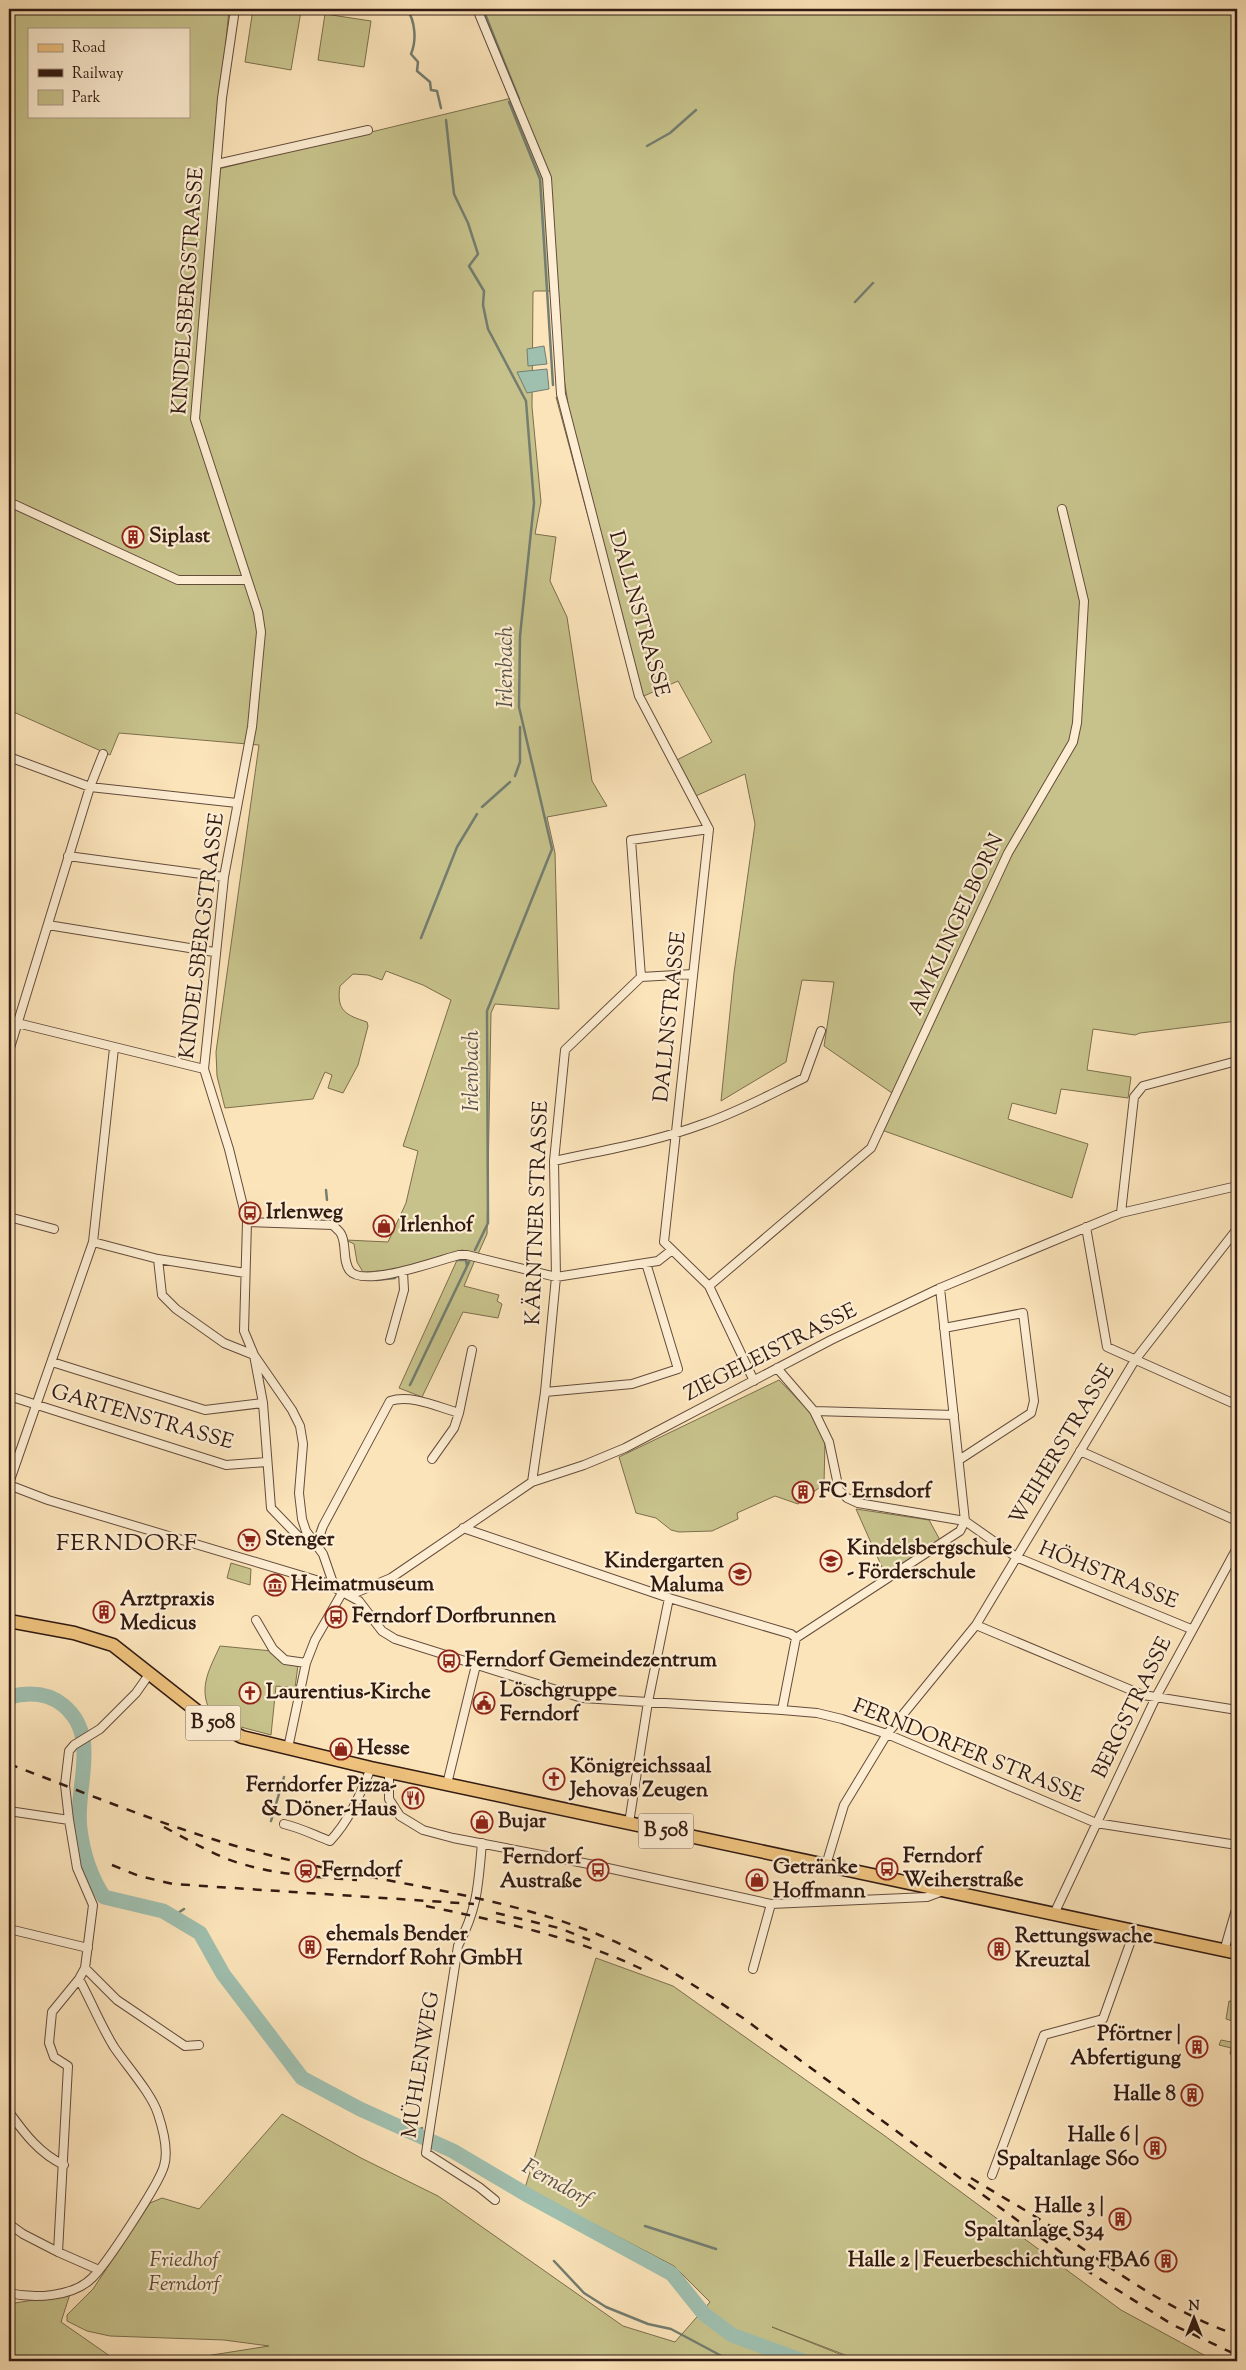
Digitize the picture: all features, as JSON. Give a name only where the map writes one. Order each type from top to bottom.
[{"type":"main road","name":"B 508","points":[[9,1621],[96,1638],[122,1651],[207,1719],[223,1729],[242,1737],[371,1768],[1231,1952]]},
{"type":"street","name":"KINDELSBERGSTRASSE","points":[[235,9],[222,98],[195,420],[258,612],[261,632],[252,728],[224,877],[214,952],[204,1069],[229,1150],[246,1222],[244,1331],[254,1355],[292,1410],[300,1426],[303,1444],[299,1493],[302,1519],[306,1531],[317,1544],[332,1580],[342,1593]]},
{"type":"street","name":"DALLNSTRASSE","points":[[477,9],[548,178],[561,394],[640,696],[709,829],[664,1242],[709,1286],[754,1381]]},
{"type":"street","points":[[216,164],[368,130]]},
{"type":"street","points":[[9,502],[178,580],[248,580]]},
{"type":"street","name":"AM KLINGELBORN","points":[[709,1286],[871,1148],[1008,853],[1073,742],[1077,723],[1084,601],[1062,509]]},
{"type":"street","points":[[9,1051],[12,1023],[48,925],[90,786],[103,754]]},
{"type":"street","points":[[9,757],[90,786],[237,802]]},
{"type":"street","points":[[692,974],[641,977],[631,840],[709,829]]},
{"type":"street","points":[[68,856],[224,877]]},
{"type":"street","points":[[48,925],[214,952]]},
{"type":"street","name":"KÄRNTNER STRASSE","points":[[532,1482],[546,1392],[556,1276],[554,1161],[565,1050],[641,977]]},
{"type":"street","points":[[12,1023],[204,1069]]},
{"type":"street","points":[[554,1161],[676,1133],[705,1124],[804,1078],[821,1031]]},
{"type":"street","points":[[9,1484],[93,1242],[114,1048]]},
{"type":"street","points":[[1121,1213],[1134,1097],[1137,1091],[1143,1086],[1237,1061]]},
{"type":"street","name":"ZIEGELEISTRASSE","points":[[342,1593],[354,1594],[391,1578],[532,1482],[584,1465],[625,1448],[777,1368],[940,1288],[1121,1213],[1237,1186]]},
{"type":"street","points":[[9,1217],[54,1229]]},
{"type":"street","points":[[246,1222],[333,1225],[342,1234],[349,1270],[354,1274],[363,1276],[402,1272],[459,1255],[467,1255],[556,1276],[658,1261],[672,1250]]},
{"type":"street","points":[[1086,1227],[1107,1347],[1237,1405]]},
{"type":"street","name":"WEIHERSTRASSE","points":[[826,1866],[844,1805],[887,1734],[976,1625],[1135,1360],[1237,1229]]},
{"type":"street","points":[[93,1242],[158,1259],[245,1273]]},
{"type":"street","points":[[158,1259],[162,1295],[176,1309],[224,1343],[254,1355],[262,1403],[266,1462],[272,1508],[298,1536],[317,1544],[323,1526],[390,1401],[399,1398],[414,1400],[459,1413]]},
{"type":"street","points":[[546,1392],[632,1384],[678,1369],[646,1263]]},
{"type":"street","points":[[390,1340],[404,1290],[402,1272]]},
{"type":"street","points":[[782,1710],[796,1638],[960,1531],[965,1521],[940,1288]]},
{"type":"street","points":[[944,1328],[1023,1314],[1034,1401],[1030,1413],[958,1460]]},
{"type":"street","points":[[432,1459],[454,1428],[472,1350]]},
{"type":"street","points":[[52,1362],[205,1410],[262,1403]]},
{"type":"street","name":"HÖHSTRASSE","points":[[777,1368],[814,1411],[829,1442],[839,1490],[847,1498],[858,1503],[965,1521],[1016,1557],[1191,1629]]},
{"type":"street","name":"GARTENSTRASSE","points":[[9,1396],[226,1465],[266,1462]]},
{"type":"street","points":[[814,1411],[954,1415]]},
{"type":"street","points":[[1080,1451],[1237,1521]]},
{"type":"street","name":"FERNDORFER STRASSE","points":[[9,1484],[48,1500],[326,1583],[359,1601],[382,1631],[396,1639],[582,1698],[817,1713],[887,1734],[1096,1823],[1237,1845]]},
{"type":"street","points":[[464,1528],[669,1598],[791,1634],[796,1638]]},
{"type":"street","name":"BERGSTRASSE","points":[[1054,1914],[1156,1697],[1191,1629],[1237,1548]]},
{"type":"street","points":[[288,1748],[306,1663],[316,1640],[342,1593]]},
{"type":"street","points":[[629,1823],[648,1702],[669,1598]]},
{"type":"street","points":[[256,1620],[273,1649],[285,1660],[306,1663]]},
{"type":"street","points":[[976,1625],[1143,1695],[1237,1710]]},
{"type":"street","points":[[447,1784],[476,1665]]},
{"type":"street","points":[[58,2252],[68,2066],[54,2057],[49,2043],[52,2012],[79,1979],[85,1968],[92,1905],[77,1868],[69,1820],[66,1786],[69,1751],[74,1745],[100,1730],[136,1693],[150,1673]]},
{"type":"street","points":[[284,1824],[302,1828],[306,1832],[330,1840],[339,1831],[357,1801],[371,1768]]},
{"type":"street","points":[[390,1772],[389,1799],[393,1808],[408,1822],[423,1830],[482,1843],[771,1904],[927,1897],[943,1891]]},
{"type":"street","points":[[9,1811],[69,1820]]},
{"type":"street","name":"MÜHLENWEG","points":[[482,1843],[477,1899],[470,1923],[458,1946],[426,2153],[479,2187],[495,2200]]},
{"type":"street","points":[[753,1969],[771,1904]]},
{"type":"street","points":[[1231,1952],[1237,1906]]},
{"type":"street","points":[[9,1930],[88,1948]]},
{"type":"street","points":[[992,2175],[1044,2035],[1103,2019],[1134,1932]]},
{"type":"street","points":[[85,1968],[117,2000],[185,2046],[200,2045]]},
{"type":"street","points":[[9,2293],[18,2295],[66,2293],[92,2279],[156,2184],[164,2166],[166,2147],[158,2111],[113,2045],[79,1979]]},
{"type":"street","points":[[9,2112],[26,2135],[51,2159],[64,2165]]},
{"type":"street","points":[[9,2224],[23,2234],[58,2252],[99,2270]]},
{"type":"green space","points":[[63,9],[229,9],[214,170],[516,97],[481,9],[1237,9],[1237,1021],[1135,1035],[1093,1029],[1087,1070],[1131,1077],[1128,1098],[1061,1089],[1056,1114],[1012,1103],[1008,1119],[1088,1144],[1072,1198],[876,1128],[892,1093],[824,1046],[834,982],[802,980],[786,1062],[721,1101],[734,973],[755,824],[745,774],[689,799],[671,763],[712,742],[678,681],[637,699],[556,397],[568,403],[550,291],[533,292],[532,407],[541,502],[535,534],[556,537],[550,581],[567,617],[592,781],[607,806],[547,817],[555,853],[559,1009],[495,1004],[491,1013],[487,1234],[478,1254],[462,1250],[398,1270],[363,1272],[357,1262],[354,1244],[346,1240],[388,1242],[406,1203],[418,1151],[403,1146],[451,1000],[423,985],[386,971],[382,980],[368,975],[353,974],[340,986],[341,1007],[353,1017],[367,1022],[368,1026],[358,1065],[343,1093],[328,1088],[332,1075],[325,1072],[313,1099],[225,1108],[217,1076],[216,1052],[259,745],[119,733],[110,755],[9,710],[9,14]]},
{"type":"green space","points":[[253,9],[301,11],[291,70],[245,62]]},
{"type":"green space","points":[[325,14],[371,21],[364,67],[318,60]]},
{"type":"green space","points":[[458,1258],[475,1260],[464,1286],[499,1295],[497,1301],[502,1304],[498,1318],[463,1312],[422,1397],[399,1388]]},
{"type":"green space","points":[[779,1380],[812,1414],[825,1442],[824,1484],[798,1504],[775,1496],[737,1513],[738,1519],[712,1531],[679,1532],[671,1530],[656,1518],[636,1513],[619,1457]]},
{"type":"green space","points":[[856,1509],[929,1520],[940,1540],[885,1574]]},
{"type":"green space","points":[[231,1563],[251,1569],[250,1585],[227,1578]]},
{"type":"green space","points":[[220,1646],[272,1651],[282,1663],[298,1665],[295,1688],[276,1686],[271,1735],[237,1726],[210,1711],[205,1694],[205,1686],[209,1670]]},
{"type":"green space","name":"Friedhof Ferndorf","points":[[596,1958],[673,1986],[885,2136],[1121,2310],[1215,2361],[861,2361],[772,2327],[857,2361],[174,2361],[269,2346],[224,2340],[110,2336],[87,2331],[67,2321],[67,2315],[93,2289],[150,2203],[162,2198],[199,2209],[282,2114],[361,2158],[438,2196],[623,2326],[675,2342],[710,2302],[674,2266],[525,2188]]},
{"type":"green space","points":[[1229,2001],[1237,2002],[1237,2056],[1230,2054],[1231,2048],[1219,2045],[1221,2040],[1231,2042],[1236,2022],[1226,2019]]},
{"type":"green space","points":[[70,2294],[61,2322],[117,2361],[9,2361],[9,2304]]},
{"type":"shaded area","points":[[544,346],[547,364],[528,366],[527,349]]},
{"type":"shaded area","points":[[547,369],[549,389],[527,393],[517,372]]},
{"type":"waterway","name":"Irlenbach","points":[[407,9],[412,19],[414,31],[414,43],[411,54],[418,62],[417,71],[430,82],[431,90],[437,91],[441,108]]},
{"type":"waterway","points":[[483,9],[519,99]]},
{"type":"waterway","points":[[509,102],[540,179],[553,385]]},
{"type":"waterway","points":[[647,146],[670,133],[696,110]]},
{"type":"waterway","name":"Irlenbach","points":[[446,120],[454,194],[468,223],[478,254],[469,266],[484,291],[483,305],[488,329],[526,401],[534,503],[520,636],[519,707],[552,849],[487,1011],[488,1223],[475,1250]]},
{"type":"waterway","points":[[855,302],[873,283]]},
{"type":"waterway","points":[[515,776],[520,762],[520,727]]},
{"type":"waterway","points":[[482,807],[510,782]]},
{"type":"waterway","points":[[421,938],[457,847],[477,814]]},
{"type":"waterway","points":[[326,1190],[327,1200]]},
{"type":"waterway","points":[[456,1260],[466,1260],[467,1266]]},
{"type":"waterway","name":"Irlenbach","points":[[410,1385],[469,1262]]},
{"type":"waterway","points":[[376,1280],[395,1278]]},
{"type":"waterway","name":"Ferndorf","points":[[9,1697],[23,1694],[44,1695],[63,1705],[75,1718],[81,1732],[84,1747],[79,1813],[81,1838],[91,1873],[104,1897],[163,1911],[200,1933],[223,1974],[302,2078],[360,2109],[453,2151],[529,2196],[672,2274],[704,2314],[732,2335],[803,2361]]},
{"type":"waterway","name":"Irlenbach","points":[[271,1821],[284,1777]]},
{"type":"waterway","name":"Irlenbach","points":[[172,1917],[184,1909]]},
{"type":"waterway","points":[[413,2133],[422,2128]]},
{"type":"waterway","points":[[645,2226],[716,2249]]},
{"type":"waterway","points":[[554,2261],[584,2293],[606,2307],[648,2324],[671,2329],[731,2361]]},
{"type":"railway","points":[[9,1764],[138,1813],[236,1846],[310,1865],[434,1889],[517,1908],[557,1920],[617,1942],[673,1972],[743,2018],[1078,2265],[1173,2325],[1237,2355]]},
{"type":"railway","points":[[164,1827],[211,1852],[243,1864],[291,1874],[357,1880]]},
{"type":"railway","points":[[112,1865],[139,1876],[173,1884],[474,1904]]},
{"type":"railway","points":[[426,1906],[511,1925],[566,1940],[620,1959],[646,1971]]},
{"type":"railway","points":[[496,1913],[559,1928],[590,1940]]},
{"type":"railway","points":[[971,2178],[1048,2225],[1167,2303],[1213,2326],[1237,2335]]},
{"type":"place","name":"Siplast","points":[[133,537]]},
{"type":"place","name":"Irlenweg","points":[[250,1213]]},
{"type":"place","name":"Irlenhof","points":[[384,1226]]},
{"type":"place","name":"FC Ernsdorf","points":[[803,1492]]},
{"type":"place","name":"Stenger","points":[[249,1540]]},
{"type":"place","name":"Kindelsbergschule - Förderschule","points":[[831,1561]]},
{"type":"place","name":"Kindergarten Maluma","points":[[740,1574]]},
{"type":"place","name":"Heimatmuseum","points":[[275,1585]]},
{"type":"place","name":"Arztpraxis Medicus","points":[[104,1612]]},
{"type":"place","name":"Ferndorf Dorfbrunnen","points":[[336,1617]]},
{"type":"place","name":"Ferndorf Gemeindezentrum","points":[[449,1661]]},
{"type":"place","name":"Laurentius-Kirche","points":[[250,1693]]},
{"type":"place","name":"Löschgruppe Ferndorf","points":[[484,1703]]},
{"type":"place","name":"Hesse","points":[[341,1749]]},
{"type":"place","name":"Königreichssaal Jehovas Zeugen","points":[[554,1779]]},
{"type":"place","name":"Ferndorfer Pizza- & Döner-Haus","points":[[413,1798]]},
{"type":"place","name":"Bujar","points":[[482,1822]]},
{"type":"place","name":"Ferndorf Weiherstraße","points":[[887,1869]]},
{"type":"place","name":"Ferndorf Austraße","points":[[598,1870]]},
{"type":"place","name":"Ferndorf","points":[[306,1871]]},
{"type":"place","name":"Getränke Hoffmann","points":[[757,1880]]},
{"type":"place","name":"ehemals Bender Ferndorf Rohr GmbH","points":[[310,1947]]},
{"type":"place","name":"Rettungswache Kreuztal","points":[[999,1949]]},
{"type":"place","name":"Pförtner | Abfertigung","points":[[1197,2047]]},
{"type":"place","name":"Halle 8","points":[[1192,2095]]},
{"type":"place","name":"Halle 6 | Spaltanlage S60","points":[[1155,2148]]},
{"type":"place","name":"Halle 3 | Spaltanlage S34","points":[[1120,2219]]},
{"type":"place","name":"Halle 2 | Feuerbeschichtung FBA6","points":[[1166,2261]]},
{"type":"district","name":"FERNDORF","points":[[127,1544]]}]
